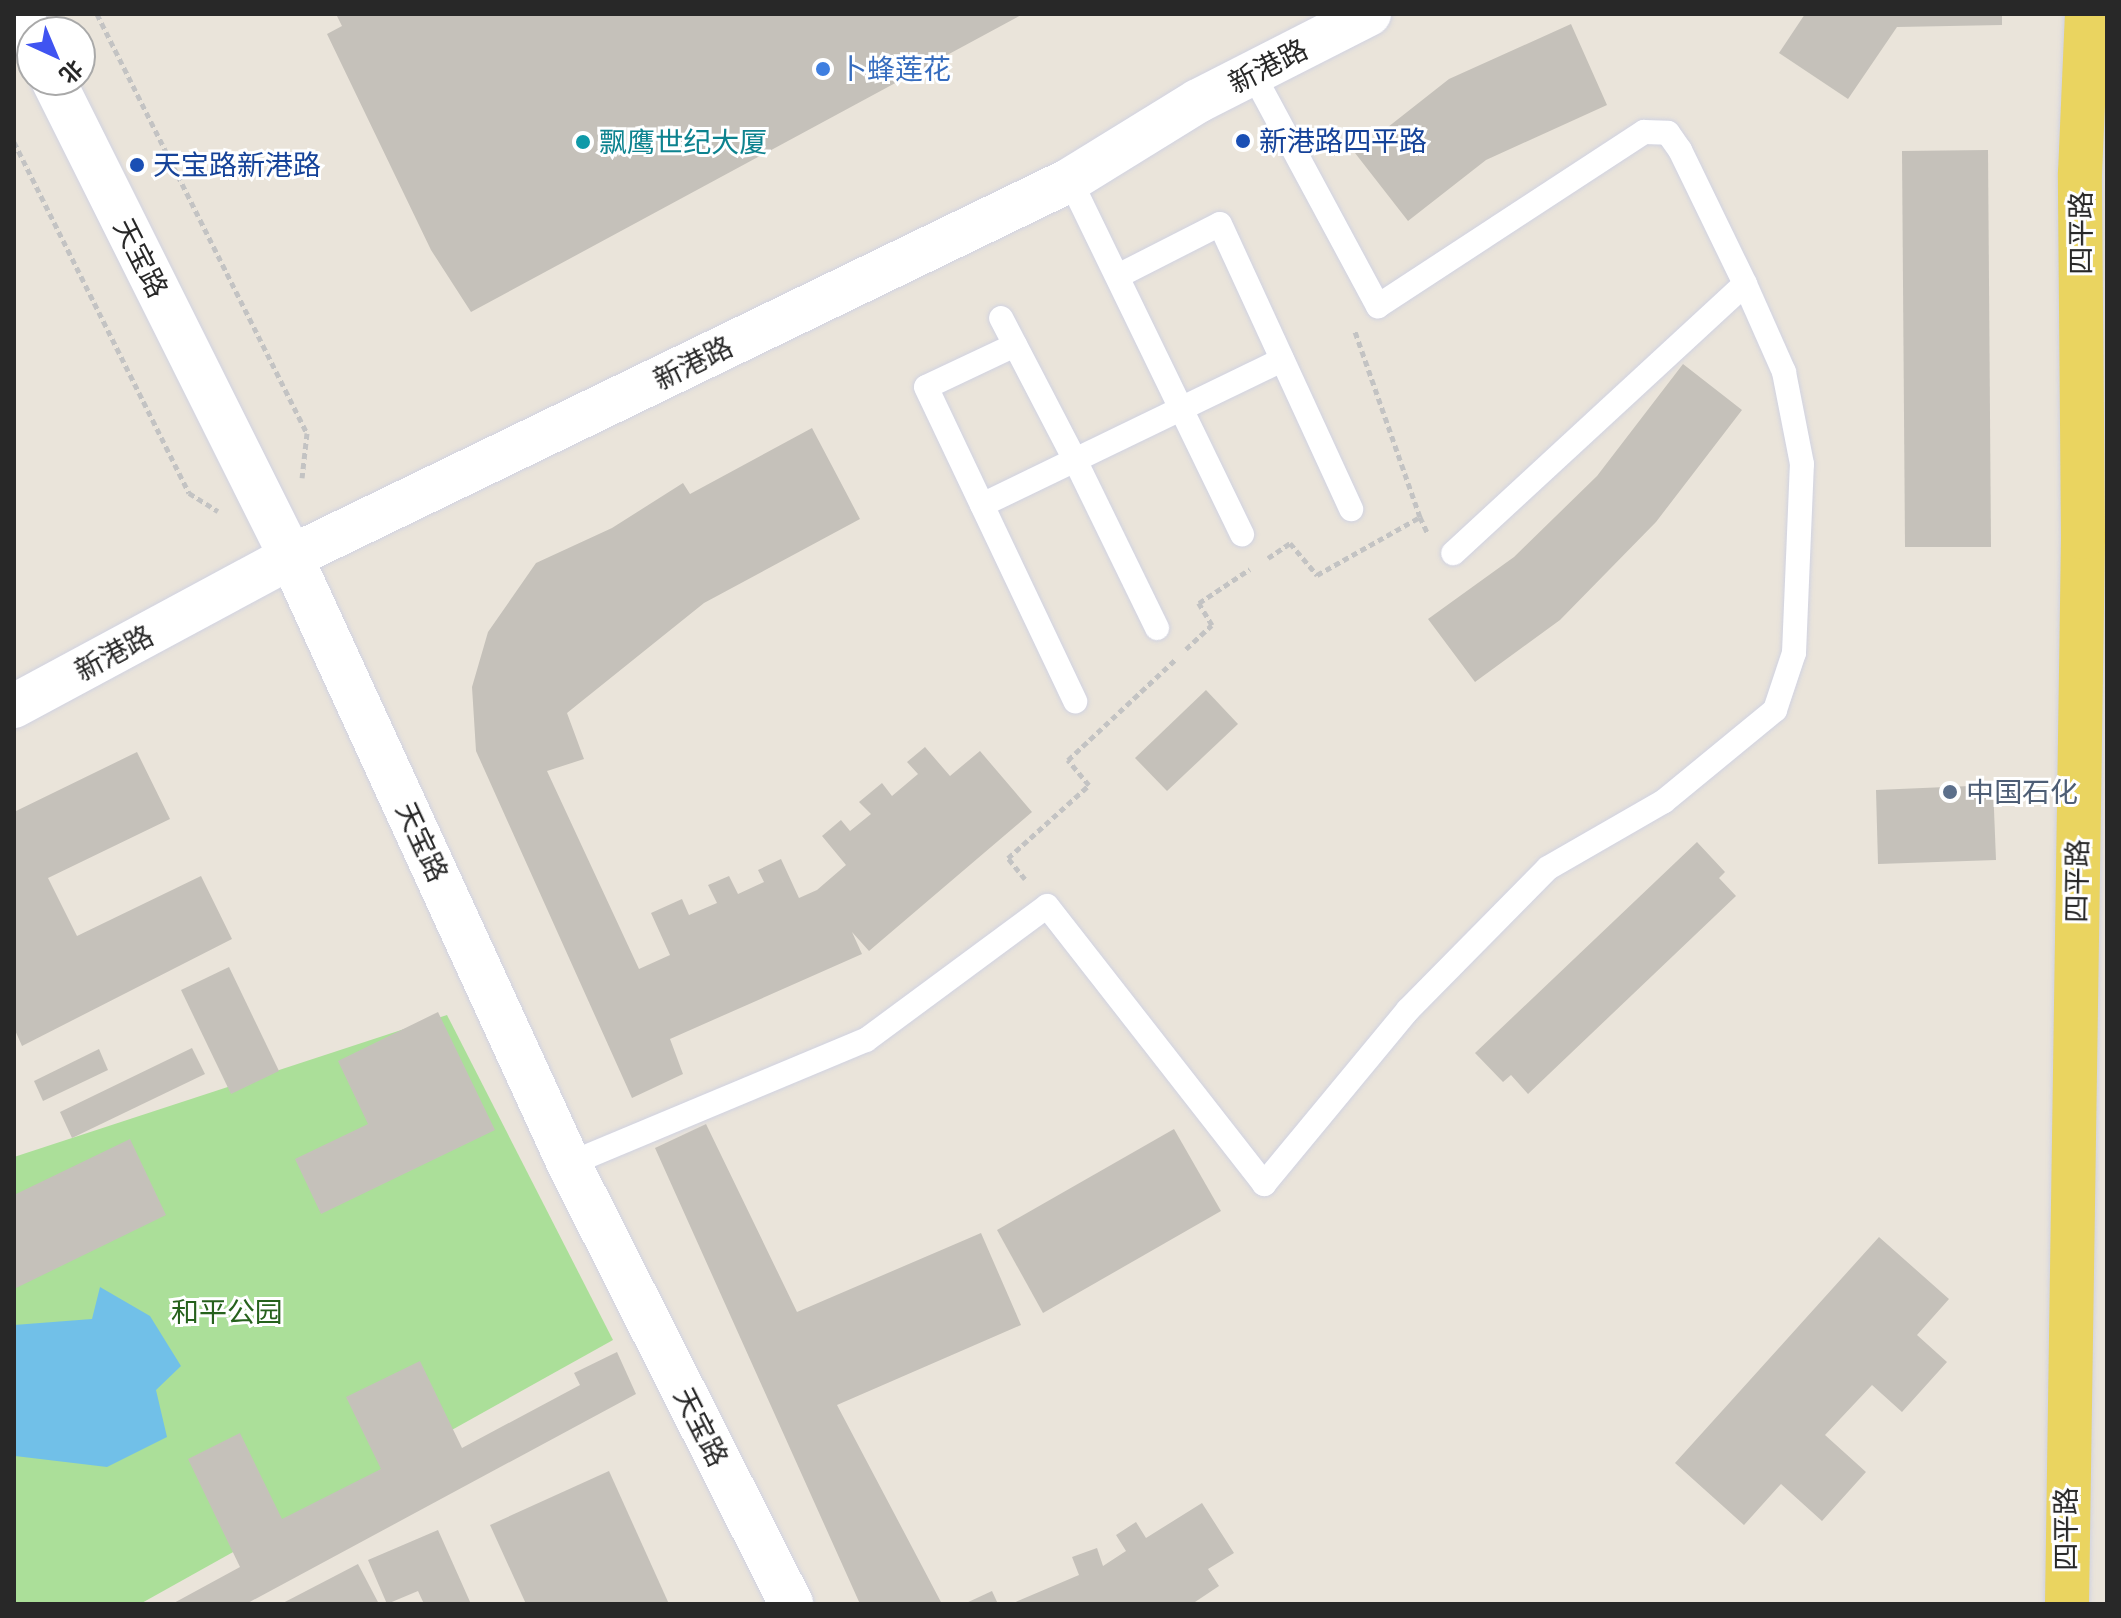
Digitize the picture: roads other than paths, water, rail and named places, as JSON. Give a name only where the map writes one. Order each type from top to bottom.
[{"type":"main road","name":"四平路","points":[[2067,1604],[2083,537],[2094,173],[2087,14]]},
{"type":"main road","points":[[2077,855],[2107,949]]},
{"type":"street","name":"新港路","points":[[14,706],[291,557],[1070,180],[1198,101],[1369,14]]},
{"type":"street","name":"天宝路","points":[[61,96],[291,557],[569,1164],[791,1604]]},
{"type":"lane","points":[[569,1164],[866,1040],[1047,906],[1264,1184],[1408,1010],[1548,868],[1663,802],[1775,710],[1794,653],[1802,464],[1784,372],[1680,150],[1668,133],[1644,132],[1378,306],[1253,74]]},
{"type":"lane","points":[[1070,180],[1242,534]]},
{"type":"lane","points":[[1118,276],[1220,224],[1351,509]]},
{"type":"lane","points":[[1453,553],[1745,284]]},
{"type":"lane","points":[[1001,318],[1157,628]]},
{"type":"lane","points":[[1015,345],[926,387],[1075,701]]},
{"type":"lane","points":[[982,505],[1181,406],[1282,360]]},
{"type":"water","points":[[100,1287],[150,1316],[181,1366],[156,1390],[167,1437],[107,1467],[15,1456],[14,1325],[92,1319]]},
{"type":"place","name":"卜蜂莲花","points":[[823,69]]},
{"type":"place","name":"新港路四平路","points":[[1243,141]]},
{"type":"place","name":"飘鹰世纪大厦","points":[[583,142]]},
{"type":"place","name":"天宝路新港路","points":[[137,165]]},
{"type":"place","name":"中国石化","points":[[1950,792]]},
{"type":"park label","name":"和平公园","points":[[227,1312]]}]
